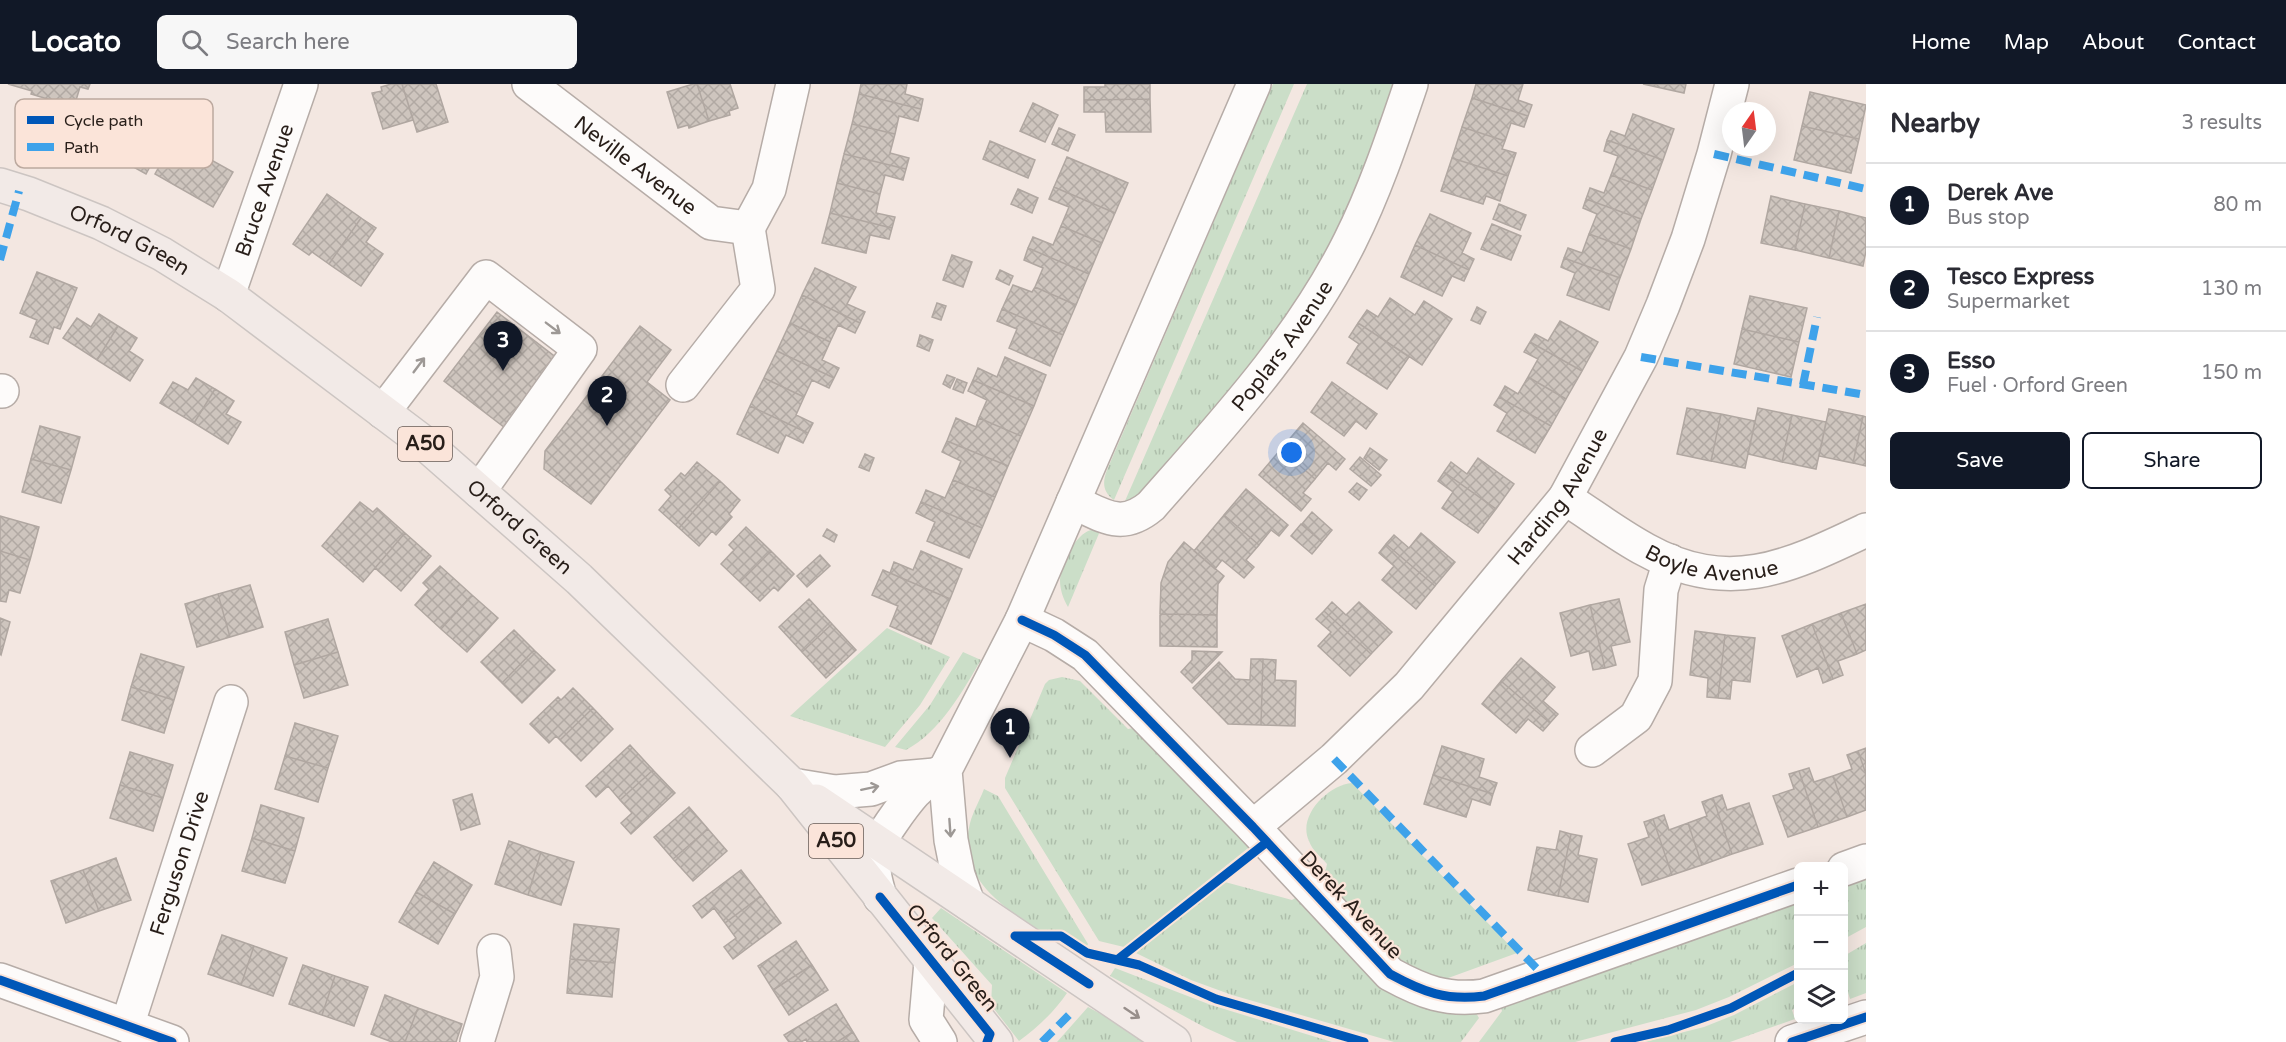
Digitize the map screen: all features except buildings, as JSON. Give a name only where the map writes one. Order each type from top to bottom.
[{"type":"main road","name":"Orford Green","points":[[0,186],[29,194],[101,223],[162,254],[228,295],[423,442],[579,579],[792,785],[996,1042]]},
{"type":"main road","name":"Orford Green","points":[[792,785],[1174,1042]]},
{"type":"street","name":"Bruce Avenue","points":[[228,295],[301,84]]},
{"type":"street","name":"Neville Avenue","points":[[529,84],[711,223],[748,228]]},
{"type":"street","points":[[683,385],[758,289],[748,228],[769,189],[793,84]]},
{"type":"street","points":[[880,897],[874,873],[874,854],[878,842],[915,792],[940,772],[1022,620],[1254,84]]},
{"type":"street","name":"Poplars Avenue","points":[[1072,502],[1111,519],[1131,519],[1141,514],[1151,506],[1201,450],[1247,394],[1307,312],[1350,242],[1387,154],[1411,84]]},
{"type":"street","name":"Harding Avenue","points":[[1253,827],[1334,759],[1409,686],[1565,498],[1641,357],[1663,305],[1688,239],[1732,84]]},
{"type":"street","points":[[383,412],[486,277],[580,349],[479,491]]},
{"type":"street","name":"Boyle Avenue","points":[[1565,498],[1646,550],[1700,572],[1732,575],[1756,573],[1783,566],[1866,530]]},
{"type":"street","points":[[1592,750],[1636,717],[1655,681],[1661,590],[1670,561]]},
{"type":"street","name":"Derek Avenue","points":[[1022,620],[1054,635],[1085,655],[1253,827],[1390,974],[1417,989],[1443,996],[1466,998],[1484,996],[1794,886]]},
{"type":"street","name":"Ferguson Drive","points":[[127,1026],[231,702]]},
{"type":"street","points":[[792,785],[835,792],[872,789],[901,778],[940,772]]},
{"type":"street","points":[[940,772],[958,875],[968,903]]},
{"type":"street","points":[[1848,868],[1866,861]]},
{"type":"street","points":[[477,1042],[497,976],[494,951]]},
{"type":"street","name":"Orford Green","points":[[931,962],[926,1020],[940,1042]]},
{"type":"street","points":[[0,980],[172,1042]]},
{"type":"street","points":[[1792,1042],[1866,1017]]},
{"type":"green space","points":[[1273,84],[1294,84],[1114,500],[1104,487],[1107,470]]},
{"type":"green space","points":[[1307,84],[1398,84],[1361,185],[1316,273],[1248,369],[1141,495],[1131,501],[1125,501]]},
{"type":"green space","points":[[1091,530],[1100,531],[1068,607],[1063,597],[1060,580],[1063,566],[1074,544]]},
{"type":"green space","points":[[887,628],[950,657],[920,705],[885,747],[790,716]]},
{"type":"green space","points":[[963,652],[981,660],[949,710],[940,722],[918,742],[906,750],[895,747],[930,705]]},
{"type":"green space","points":[[1062,677],[1080,681],[1128,729],[1138,727],[1252,845],[1124,947],[1099,941],[1005,788],[1005,778],[1045,684],[1049,680]]},
{"type":"green space","points":[[1352,783],[1517,953],[1440,981],[1423,975],[1407,965],[1375,937],[1319,877],[1327,864],[1312,847],[1306,831],[1307,822],[1317,803],[1333,789]]},
{"type":"green space","points":[[984,789],[998,796],[1088,944],[1087,946],[1060,931],[1046,934],[1031,925],[1002,904],[979,879],[971,864],[968,847],[969,828]]},
{"type":"green space","points":[[1866,872],[1866,927],[1848,937],[1848,916],[1848,878]]},
{"type":"green space","points":[[1225,882],[1292,900],[1300,895],[1365,962],[1472,1006],[1479,1018],[1461,1042],[1394,1042],[1232,995],[1191,980],[1136,953]]},
{"type":"green space","points":[[1794,896],[1794,965],[1729,997],[1696,1010],[1575,1042],[1479,1042],[1502,1011],[1499,1001]]},
{"type":"green space","points":[[941,908],[1067,993],[1045,1019],[1019,1041],[991,1005],[992,985],[932,918]]},
{"type":"green space","points":[[1866,943],[1866,993],[1850,999],[1848,992],[1848,954]]},
{"type":"green space","points":[[1115,968],[1211,1005],[1332,1042],[1237,1042],[1206,1028],[1110,976]]},
{"type":"green space","points":[[1794,984],[1794,1009],[1792,1010],[1794,1019],[1730,1042],[1644,1042],[1704,1027],[1734,1015]]},
{"type":"green space","points":[[1088,1007],[1152,1042],[1057,1042]]},
{"type":"marked path","points":[[1714,154],[1866,189]]},
{"type":"marked path","points":[[0,260],[19,191]]},
{"type":"marked path","points":[[1803,385],[1817,317]]},
{"type":"marked path","points":[[1641,357],[1866,395]]},
{"type":"marked path","points":[[1334,759],[1543,975]]},
{"type":"marked path","points":[[1042,1042],[1073,1011]]},
{"type":"cycle path","points":[[1022,620],[1054,635],[1085,655],[1253,827],[1390,974],[1435,994],[1458,997],[1484,996],[1794,886]]},
{"type":"cycle path","points":[[1117,960],[1267,842]]},
{"type":"cycle path","points":[[880,897],[990,1034],[987,1042]]},
{"type":"cycle path","points":[[1015,936],[1061,936],[1087,953],[1139,965],[1216,999],[1364,1042]]},
{"type":"cycle path","points":[[1015,936],[1089,984]]},
{"type":"cycle path","points":[[1615,1042],[1668,1030],[1731,1008],[1794,975]]},
{"type":"cycle path","points":[[0,980],[172,1042]]},
{"type":"cycle path","points":[[1792,1042],[1866,1017]]},
{"type":"place","name":"Esso","points":[[503,371]]},
{"type":"place","name":"Tesco Express","points":[[607,426]]},
{"type":"place","name":"Derek Ave","points":[[1010,758]]}]
